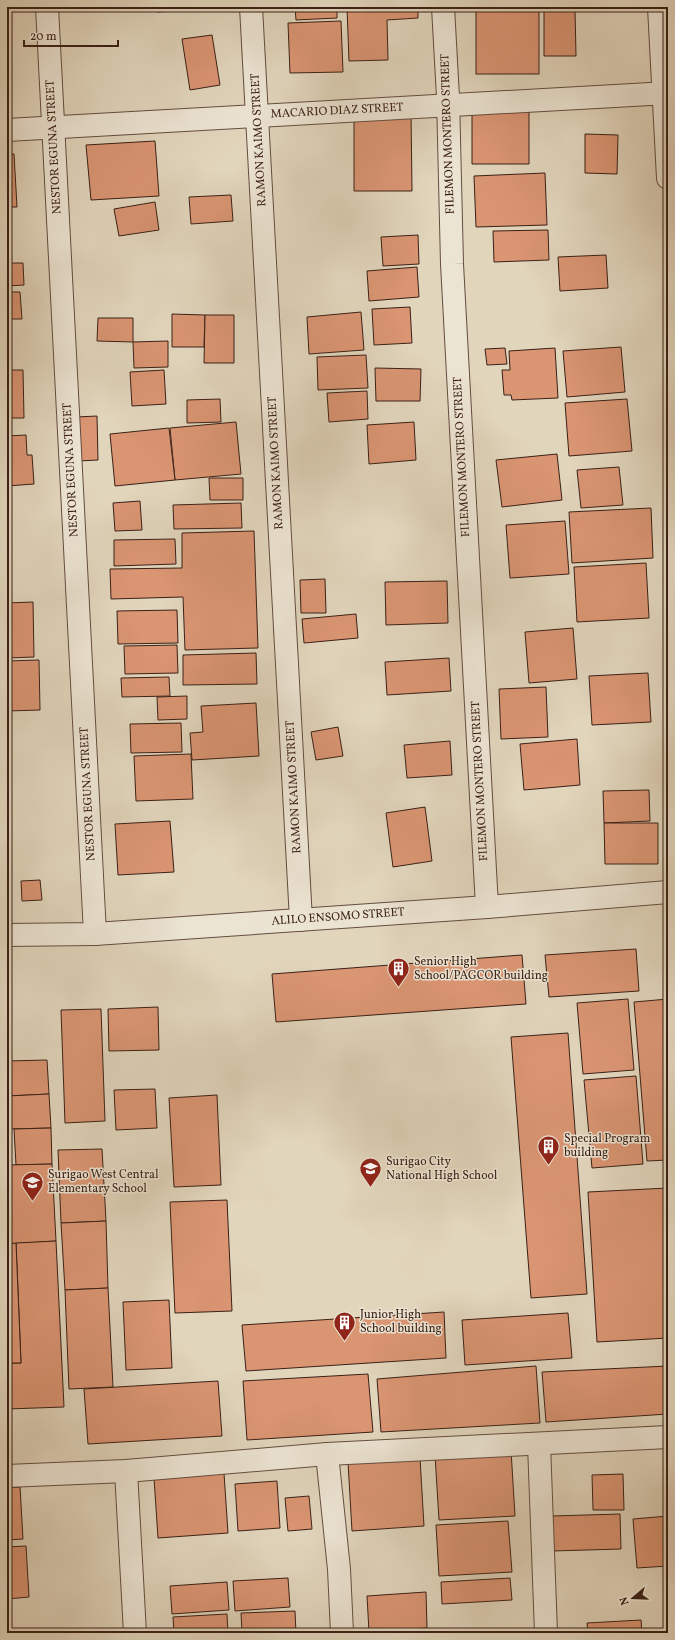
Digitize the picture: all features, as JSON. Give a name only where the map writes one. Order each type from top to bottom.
[{"type":"street","name":"NESTOR EGUNA STREET","points":[[47,7],[95,934]]},
{"type":"street","name":"RAMON KAIMO STREET","points":[[251,7],[301,920]]},
{"type":"street","name":"FILEMON MONTERO STREET","points":[[443,7],[448,105],[452,264],[486,908]]},
{"type":"street","points":[[659,7],[666,93],[668,178]]},
{"type":"street","name":"MACARIO DIAZ STREET","points":[[7,130],[666,93]]},
{"type":"street","name":"ALILO ENSOMO STREET","points":[[7,935],[95,934],[486,908],[668,892]]},
{"type":"street","points":[[7,1476],[126,1471],[327,1454],[668,1437]]},
{"type":"street","points":[[539,1444],[546,1633]]},
{"type":"street","points":[[327,1454],[338,1569],[342,1633]]},
{"type":"street","points":[[126,1471],[135,1633]]},
{"type":"building","points":[[157,7],[190,7],[191,10],[157,12]]},
{"type":"building","points":[[295,7],[337,7],[337,18],[296,20]]},
{"type":"building","points":[[347,7],[418,7],[418,18],[387,20],[388,60],[349,61]]},
{"type":"building","points":[[476,9],[539,9],[539,74],[476,74]]},
{"type":"building","points":[[544,9],[575,9],[576,56],[544,56]]},
{"type":"building","points":[[341,21],[343,72],[290,73],[288,23]]},
{"type":"building","points":[[212,35],[220,85],[190,90],[182,39]]},
{"type":"building","points":[[472,111],[529,112],[529,164],[472,164]]},
{"type":"building","points":[[411,112],[412,191],[354,191],[354,113]]},
{"type":"building","points":[[585,134],[618,135],[617,174],[585,173]]},
{"type":"building","points":[[155,141],[159,196],[91,200],[86,145]]},
{"type":"building","points":[[7,154],[14,154],[17,207],[7,207]]},
{"type":"building","points":[[545,173],[547,225],[476,227],[474,176]]},
{"type":"building","points":[[231,195],[233,221],[191,224],[189,197]]},
{"type":"building","points":[[155,202],[159,230],[119,236],[114,209]]},
{"type":"building","points":[[548,230],[549,260],[494,262],[493,231]]},
{"type":"building","points":[[418,235],[419,264],[383,266],[381,237]]},
{"type":"building","points":[[606,255],[608,288],[560,291],[558,257]]},
{"type":"building","points":[[7,263],[23,263],[24,285],[7,286]]},
{"type":"building","points":[[417,267],[419,297],[369,301],[367,271]]},
{"type":"building","points":[[7,292],[20,292],[22,319],[7,319]]},
{"type":"building","points":[[410,307],[412,343],[374,345],[372,309]]},
{"type":"building","points":[[361,312],[364,350],[309,354],[307,317]]},
{"type":"building","points":[[172,314],[205,315],[204,347],[172,347]]},
{"type":"building","points":[[205,315],[234,315],[234,363],[204,363]]},
{"type":"building","points":[[98,318],[133,318],[133,342],[97,341]]},
{"type":"building","points":[[168,341],[168,367],[134,368],[133,342]]},
{"type":"building","points":[[621,347],[625,392],[567,397],[563,351]]},
{"type":"building","points":[[505,348],[507,364],[487,365],[485,349]]},
{"type":"building","points":[[555,348],[558,398],[512,400],[511,395],[504,395],[502,370],[510,370],[509,351]]},
{"type":"building","points":[[366,355],[368,388],[318,390],[317,357]]},
{"type":"building","points":[[375,368],[421,369],[420,401],[376,401]]},
{"type":"building","points":[[7,370],[23,370],[24,418],[7,418]]},
{"type":"building","points":[[164,370],[166,404],[132,406],[130,372]]},
{"type":"building","points":[[367,391],[368,419],[329,422],[327,393]]},
{"type":"building","points":[[220,399],[221,422],[187,423],[187,400]]},
{"type":"building","points":[[627,399],[632,451],[569,456],[565,403]]},
{"type":"building","points":[[97,416],[98,460],[78,461],[76,417]]},
{"type":"building","points":[[236,422],[241,474],[175,480],[170,428]]},
{"type":"building","points":[[414,422],[416,460],[369,464],[367,425]]},
{"type":"building","points":[[169,428],[175,480],[115,486],[110,434]]},
{"type":"building","points":[[26,435],[27,455],[32,455],[34,484],[7,486],[7,436]]},
{"type":"building","points":[[557,454],[562,500],[502,507],[496,460]]},
{"type":"building","points":[[619,467],[623,505],[581,508],[577,470]]},
{"type":"building","points":[[209,478],[243,478],[243,500],[210,500]]},
{"type":"building","points":[[140,501],[142,530],[115,531],[113,503]]},
{"type":"building","points":[[241,503],[242,528],[174,529],[173,505]]},
{"type":"building","points":[[651,508],[653,558],[572,563],[569,512]]},
{"type":"building","points":[[565,521],[569,574],[510,578],[506,525]]},
{"type":"building","points":[[254,531],[258,648],[185,650],[183,597],[111,599],[110,569],[182,568],[182,533]]},
{"type":"building","points":[[175,539],[176,564],[114,566],[114,540]]},
{"type":"building","points":[[646,563],[649,618],[577,622],[574,567]]},
{"type":"building","points":[[325,579],[326,613],[301,613],[300,580]]},
{"type":"building","points":[[447,581],[448,623],[386,625],[385,582]]},
{"type":"building","points":[[33,602],[34,657],[7,658],[7,603]]},
{"type":"building","points":[[177,610],[178,643],[118,644],[117,611]]},
{"type":"building","points":[[356,614],[358,638],[304,643],[302,619]]},
{"type":"building","points":[[573,628],[577,679],[529,683],[525,632]]},
{"type":"building","points":[[177,645],[178,673],[125,674],[124,646]]},
{"type":"building","points":[[256,653],[257,684],[183,685],[183,655]]},
{"type":"building","points":[[449,658],[451,691],[387,695],[385,662]]},
{"type":"building","points":[[39,660],[40,710],[7,711],[7,661]]},
{"type":"building","points":[[648,673],[651,722],[592,725],[589,676]]},
{"type":"building","points":[[169,677],[170,696],[122,697],[121,678]]},
{"type":"building","points":[[546,687],[548,737],[501,739],[499,689]]},
{"type":"building","points":[[187,696],[187,719],[158,720],[157,697]]},
{"type":"building","points":[[256,703],[259,756],[192,760],[190,733],[203,732],[201,706]]},
{"type":"building","points":[[181,723],[182,752],[131,753],[130,724]]},
{"type":"building","points":[[338,727],[343,756],[316,760],[311,732]]},
{"type":"building","points":[[577,739],[580,785],[524,790],[520,744]]},
{"type":"building","points":[[450,741],[452,775],[407,778],[404,745]]},
{"type":"building","points":[[191,754],[193,799],[136,801],[134,756]]},
{"type":"building","points":[[649,790],[650,821],[604,823],[603,791]]},
{"type":"building","points":[[425,807],[432,861],[393,867],[386,813]]},
{"type":"building","points":[[170,821],[174,872],[118,875],[115,824]]},
{"type":"building","points":[[604,823],[658,823],[658,864],[605,864]]},
{"type":"building","points":[[7,879],[9,879],[9,895],[7,895]]},
{"type":"building","points":[[40,880],[42,900],[22,901],[21,881]]},
{"type":"building","points":[[636,949],[639,991],[549,997],[545,955]]},
{"type":"building","name":"Senior High School/PAGCOR building","points":[[522,955],[526,1004],[276,1022],[272,974]]},
{"type":"building","points":[[628,999],[634,1070],[583,1074],[577,1003]]},
{"type":"building","points":[[668,999],[668,1160],[647,1161],[634,1002]]},
{"type":"building","points":[[158,1007],[159,1050],[109,1051],[108,1009]]},
{"type":"building","points":[[101,1009],[105,1121],[65,1123],[61,1010]]},
{"type":"building","name":"Special Program building","points":[[568,1033],[587,1294],[531,1298],[511,1037]]},
{"type":"building","points":[[47,1060],[49,1094],[7,1096],[7,1061]]},
{"type":"building","points":[[636,1076],[643,1164],[592,1168],[584,1080]]},
{"type":"building","points":[[155,1089],[157,1128],[116,1130],[114,1090]]},
{"type":"building","points":[[49,1094],[51,1128],[7,1129],[7,1096]]},
{"type":"building","points":[[217,1095],[221,1185],[174,1187],[169,1098]]},
{"type":"building","points":[[51,1128],[52,1164],[16,1165],[14,1129]]},
{"type":"building","points":[[102,1149],[106,1221],[61,1223],[58,1150]]},
{"type":"building","points":[[52,1164],[56,1241],[7,1244],[7,1165]]},
{"type":"building","points":[[668,1188],[668,1338],[597,1342],[588,1192]]},
{"type":"building","points":[[227,1200],[232,1311],[175,1313],[170,1202]]},
{"type":"building","points":[[106,1221],[108,1288],[65,1290],[61,1223]]},
{"type":"building","points":[[56,1241],[64,1407],[7,1409],[7,1363],[21,1363],[16,1243]]},
{"type":"building","points":[[16,1243],[21,1363],[7,1363],[7,1244]]},
{"type":"building","points":[[108,1288],[113,1387],[69,1389],[65,1290]]},
{"type":"building","points":[[169,1300],[172,1368],[126,1370],[123,1302]]},
{"type":"building","name":"Junior High School building","points":[[444,1312],[446,1358],[246,1371],[242,1325]]},
{"type":"building","points":[[568,1313],[572,1358],[465,1365],[462,1320]]},
{"type":"building","points":[[536,1366],[540,1423],[381,1432],[377,1379]]},
{"type":"building","points":[[668,1366],[668,1414],[546,1422],[542,1372]]},
{"type":"building","points":[[368,1374],[373,1432],[247,1440],[243,1381]]},
{"type":"building","points":[[218,1381],[222,1436],[88,1444],[84,1389]]},
{"type":"building","points":[[511,1450],[515,1516],[439,1520],[435,1455]]},
{"type":"building","points":[[420,1458],[424,1526],[352,1531],[348,1462]]},
{"type":"building","points":[[224,1473],[228,1533],[158,1538],[154,1478]]},
{"type":"building","points":[[623,1474],[624,1510],[593,1510],[592,1475]]},
{"type":"building","points":[[277,1481],[280,1528],[238,1531],[235,1484]]},
{"type":"building","points":[[20,1487],[23,1539],[7,1540],[7,1488]]},
{"type":"building","points":[[309,1496],[312,1529],[288,1531],[285,1498]]},
{"type":"building","points":[[620,1514],[621,1549],[552,1551],[552,1516]]},
{"type":"building","points":[[668,1516],[668,1566],[637,1568],[633,1519]]},
{"type":"building","points":[[508,1521],[512,1572],[439,1576],[436,1525]]},
{"type":"building","points":[[26,1546],[29,1597],[7,1599],[7,1547]]},
{"type":"building","points":[[288,1578],[290,1607],[235,1611],[233,1581]]},
{"type":"building","points":[[510,1578],[512,1600],[442,1604],[441,1582]]},
{"type":"building","points":[[227,1582],[229,1610],[172,1614],[170,1586]]},
{"type":"building","points":[[426,1592],[427,1628],[369,1632],[367,1596]]},
{"type":"building","points":[[295,1611],[296,1633],[242,1633],[241,1613]]},
{"type":"building","points":[[227,1614],[228,1633],[174,1633],[173,1617]]},
{"type":"building","points":[[641,1620],[642,1633],[588,1633],[587,1623]]},
{"type":"place","name":"Senior High School/PAGCOR building","points":[[399,988]]},
{"type":"place","name":"Special Program building","points":[[549,1166]]},
{"type":"place","name":"Surigao City National High School","points":[[371,1188]]},
{"type":"place","name":"Surigao West Central Elementary School","points":[[33,1202]]},
{"type":"place","name":"Junior High School building","points":[[345,1342]]}]
